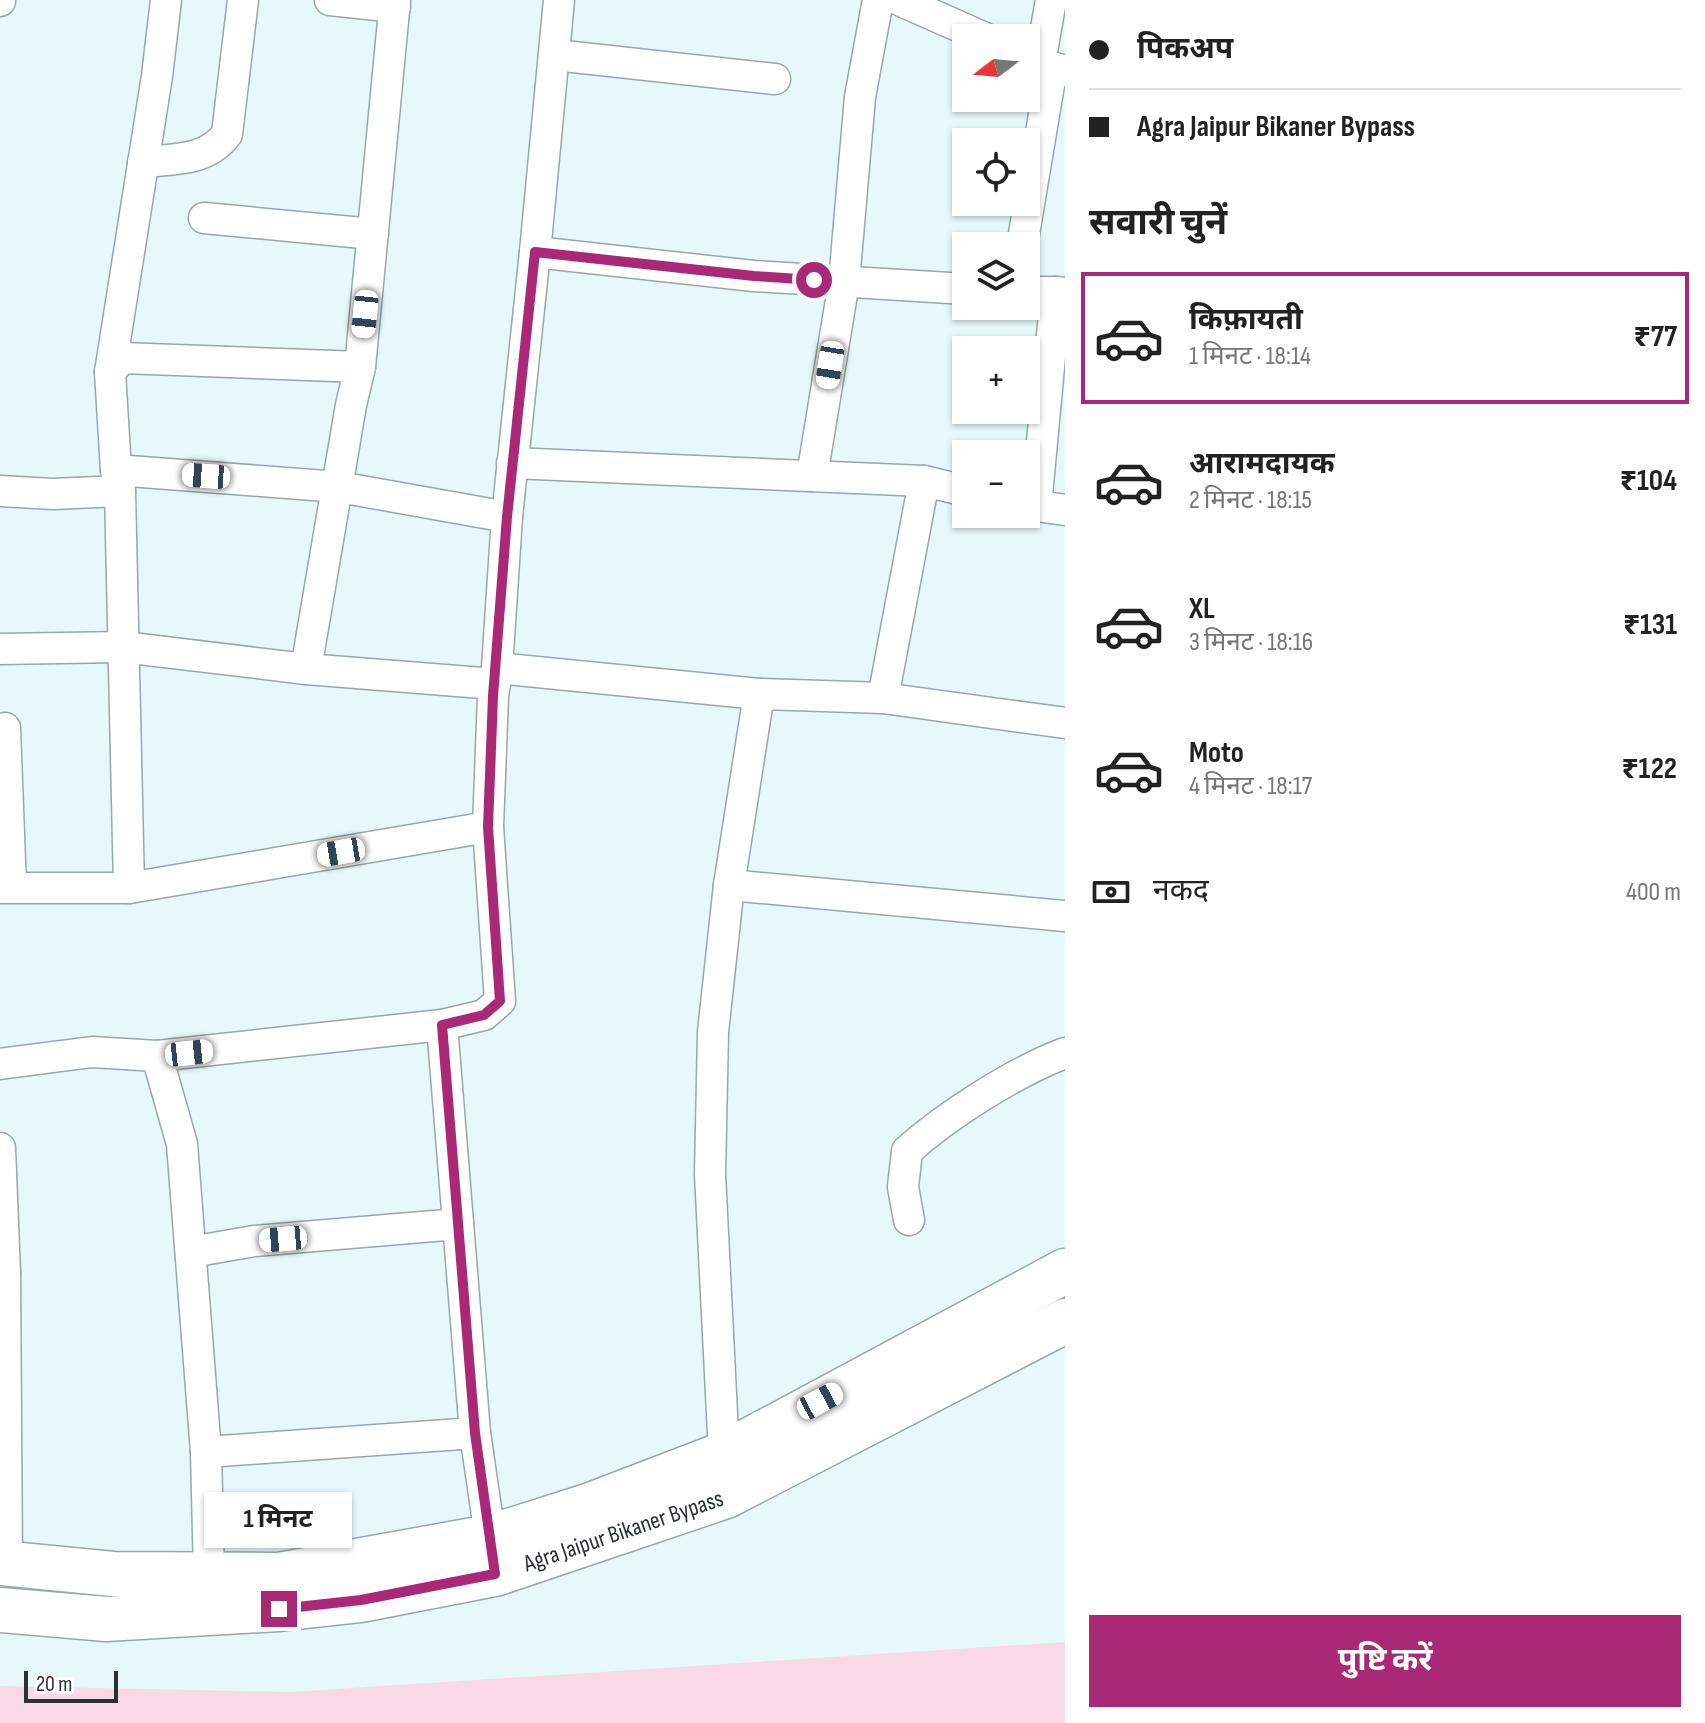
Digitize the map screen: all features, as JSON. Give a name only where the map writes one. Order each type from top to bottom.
[{"type":"main road","points":[[3,1564],[113,1574],[279,1575],[492,1556],[588,1506],[724,1454],[1065,1271]]},
{"type":"main road","name":"Agra Jaipur Bikaner Bypass","points":[[0,1610],[106,1619],[279,1609],[361,1600],[492,1556],[726,1496],[1065,1321]]},
{"type":"street","points":[[129,888],[118,481],[110,372],[166,0]]},
{"type":"street","points":[[143,162],[198,157],[219,145],[227,134],[243,0]]},
{"type":"street","points":[[306,669],[360,367],[395,4],[330,0]]},
{"type":"street","points":[[0,1064],[92,1052],[157,1056],[442,1025],[484,1015],[500,1001],[488,827],[496,676],[512,463],[559,0]]},
{"type":"street","points":[[812,476],[844,282],[860,97],[878,0]]},
{"type":"street","points":[[899,0],[953,24]]},
{"type":"street","points":[[1024,232],[1046,64],[1051,0]]},
{"type":"street","points":[[555,55],[775,79]]},
{"type":"street","points":[[204,218],[373,234]]},
{"type":"street","points":[[535,252],[754,276],[952,288]]},
{"type":"street","points":[[1042,507],[1049,292]]},
{"type":"street","points":[[110,372],[122,358],[360,367]]},
{"type":"street","points":[[512,463],[924,481],[952,488]]},
{"type":"street","points":[[0,491],[53,494],[118,481],[339,487],[507,517]]},
{"type":"street","points":[[883,698],[924,481]]},
{"type":"street","points":[[0,649],[123,647],[306,669],[496,676],[759,694],[883,698],[1065,723]]},
{"type":"street","points":[[724,1454],[710,1174],[713,1032],[729,885],[759,694]]},
{"type":"street","points":[[5,728],[5,888],[129,888],[488,827]]},
{"type":"street","points":[[729,885],[1065,916]]},
{"type":"street","points":[[442,1025],[475,1433],[492,1556]]},
{"type":"street","points":[[909,1220],[903,1187],[907,1151],[932,1129],[1039,1063],[1065,1053]]},
{"type":"street","points":[[157,1056],[182,1144],[206,1452],[209,1575]]},
{"type":"street","points":[[0,1148],[3,1564]]},
{"type":"street","points":[[191,1252],[254,1241],[458,1224]]},
{"type":"street","points":[[206,1452],[475,1433]]},
{"type":"shaded area","points":[[1065,1642],[1065,1723],[0,1723],[0,1686],[290,1692]]},
{"type":"route","points":[[279,1609],[361,1600],[495,1574],[475,1433],[442,1025],[484,1015],[500,1001],[488,827],[493,696],[507,517],[535,252],[814,280]]}]
